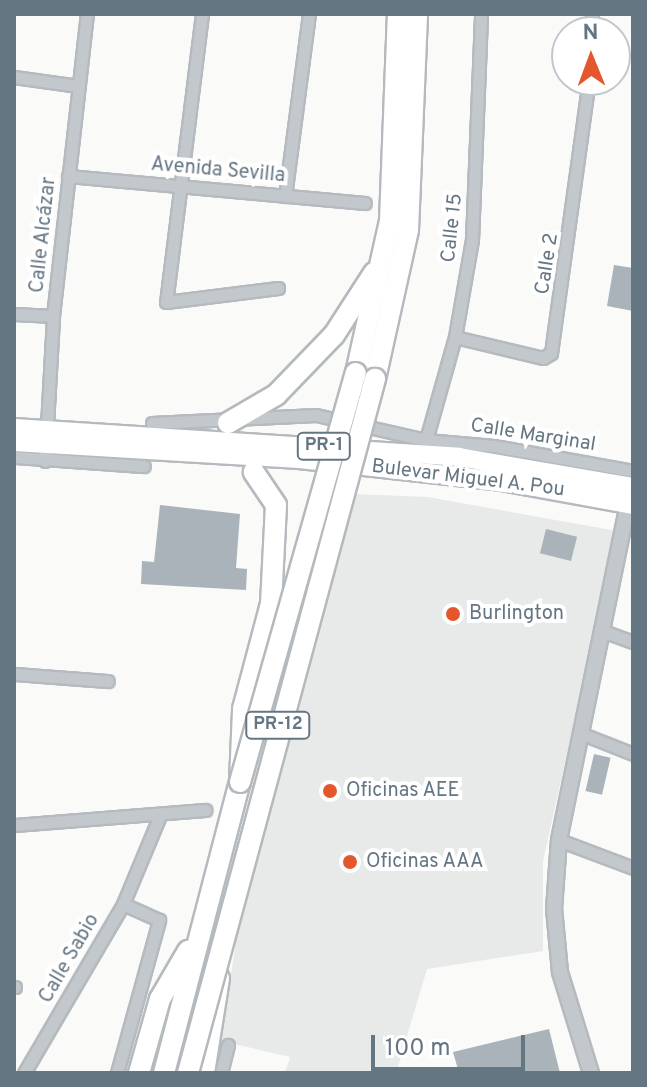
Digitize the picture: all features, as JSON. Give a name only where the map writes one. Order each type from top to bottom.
[{"type":"highway","name":"PR-12","points":[[188,1073],[365,376],[385,256],[396,141],[398,14]]},
{"type":"highway","name":"PR-12","points":[[164,1073],[240,782],[408,230],[417,14]]},
{"type":"highway","points":[[228,423],[276,395],[334,335],[385,256]]},
{"type":"highway","points":[[240,782],[243,709],[271,604],[276,505],[254,472]]},
{"type":"highway","points":[[139,1073],[160,999],[200,931]]},
{"type":"highway","points":[[204,1073],[222,936]]},
{"type":"main road","name":"Bulevar Miguel A. Pou","points":[[14,428],[46,446]]},
{"type":"main road","name":"Bulevar Miguel A. Pou","points":[[14,442],[299,459],[501,481],[632,489]]},
{"type":"street","name":"Calle Alcázar","points":[[46,446],[53,316],[87,14]]},
{"type":"street","points":[[202,14],[166,302],[278,288]]},
{"type":"street","points":[[285,196],[309,14]]},
{"type":"street","name":"Calle 15","points":[[426,440],[455,337],[472,240],[481,14]]},
{"type":"street","points":[[14,77],[78,86]]},
{"type":"street","name":"Calle 2","points":[[455,337],[543,358],[551,353],[587,96]]},
{"type":"street","name":"Avenida Sevilla","points":[[68,176],[365,203]]},
{"type":"street","points":[[14,314],[53,316]]},
{"type":"street","name":"Calle Marginal","points":[[152,423],[228,423],[316,415],[426,440],[494,446],[632,489]]},
{"type":"street","points":[[14,457],[46,446],[144,466]]},
{"type":"street","points":[[591,1073],[556,950],[559,840],[600,630],[628,527],[632,489]]},
{"type":"street","points":[[600,630],[633,642]]},
{"type":"street","points":[[14,674],[108,681]]},
{"type":"street","points":[[580,733],[633,754]]},
{"type":"street","points":[[14,825],[159,818],[205,810]]},
{"type":"street","name":"Calle Sabio","points":[[24,1073],[123,904],[159,818]]},
{"type":"street","points":[[559,840],[633,868]]},
{"type":"street","points":[[117,1073],[159,920],[123,904]]},
{"type":"street","points":[[221,1073],[228,1045]]},
{"type":"shaded area","points":[[354,494],[428,497],[617,531],[543,861],[543,951],[427,969],[396,1073],[285,1073],[290,1057],[221,1041],[241,909]]},
{"type":"building","points":[[614,265],[633,268],[633,311],[607,306]]},
{"type":"building","points":[[160,505],[240,514],[236,568],[247,569],[246,590],[141,584],[142,561],[154,562]]},
{"type":"building","points":[[546,529],[577,537],[571,561],[540,553]]},
{"type":"building","points":[[594,754],[611,758],[602,795],[585,791]]},
{"type":"building","points":[[549,1029],[560,1073],[459,1073],[453,1052]]},
{"type":"place","name":"Burlington","points":[[453,614]]},
{"type":"place","name":"Oficinas AEE","points":[[330,791]]},
{"type":"place","name":"Oficinas AAA","points":[[350,862]]}]
